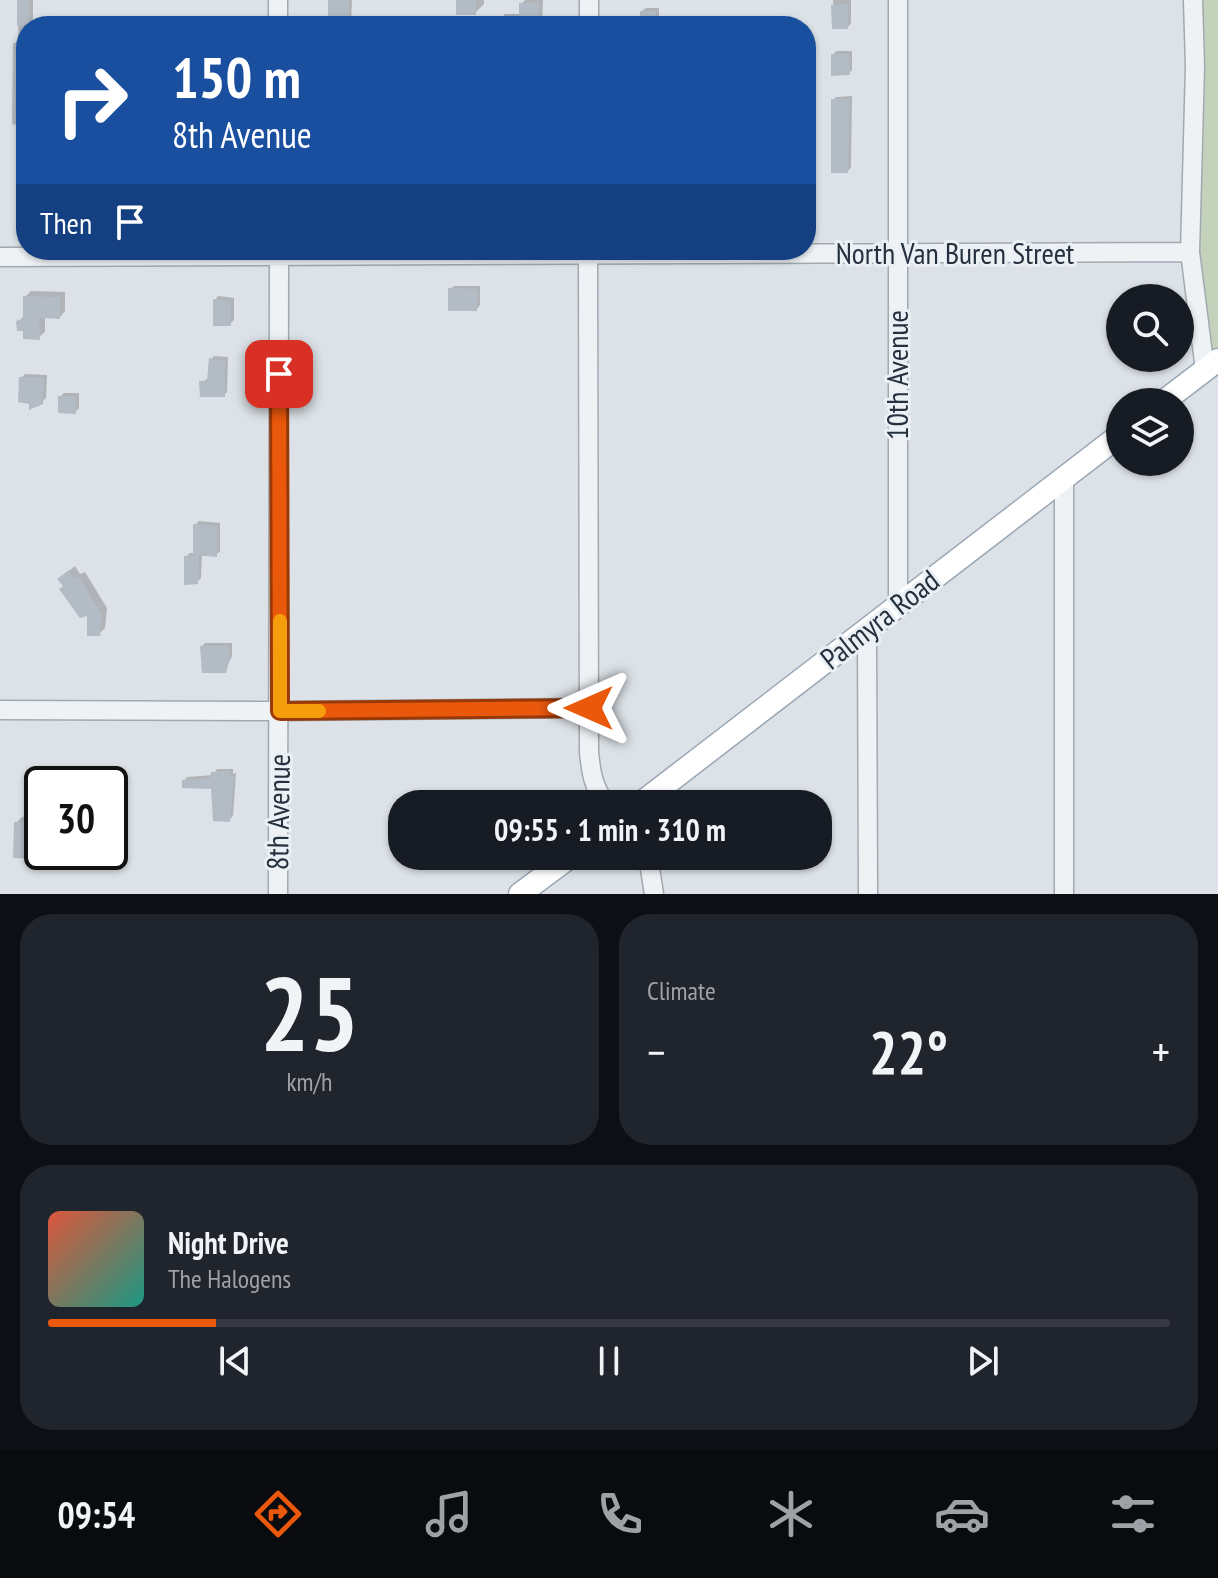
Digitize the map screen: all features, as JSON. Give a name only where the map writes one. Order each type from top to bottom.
[{"type":"main road","points":[[1181,388],[1211,365]]},
{"type":"main road","name":"Palmyra Road","points":[[658,790],[1106,446]]},
{"type":"main road","points":[[520,894],[552,870]]},
{"type":"street","name":"10th Avenue","points":[[898,0],[898,607]]},
{"type":"street","points":[[1193,0],[1195,66],[1190,252],[1211,365]]},
{"type":"street","name":"North Van Buren Street","points":[[816,253],[1190,252]]},
{"type":"street","name":"8th Avenue","points":[[278,894],[280,260]]},
{"type":"street","points":[[588,260],[589,708],[591,775],[596,790]]},
{"type":"street","points":[[1064,479],[1064,894]]},
{"type":"street","points":[[867,632],[868,894]]},
{"type":"street","points":[[0,710],[589,708]]},
{"type":"street","points":[[650,870],[654,894]]},
{"type":"green space","points":[[1195,0],[1218,0],[1218,360],[1207,368],[1199,317]]},
{"type":"building","points":[[17,0],[29,0],[29,16],[17,16]]},
{"type":"building","points":[[328,0],[349,0],[349,16],[328,16]]},
{"type":"building","points":[[456,0],[476,0],[476,15],[456,15]]},
{"type":"building","points":[[519,3],[539,3],[539,16],[519,16]]},
{"type":"building","points":[[848,4],[848,29],[832,29],[831,5]]},
{"type":"building","points":[[640,11],[656,11],[656,16],[640,16]]},
{"type":"building","points":[[13,43],[16,43],[16,125],[12,124]]},
{"type":"building","points":[[831,54],[849,54],[850,75],[831,76]]},
{"type":"building","points":[[831,99],[850,99],[848,173],[831,173]]},
{"type":"building","points":[[448,288],[478,289],[477,311],[448,311]]},
{"type":"building","points":[[23,296],[60,297],[60,319],[39,318],[40,340],[23,339],[23,331],[17,331],[16,321],[23,319]]},
{"type":"building","points":[[213,299],[231,301],[231,326],[213,326]]},
{"type":"building","points":[[209,358],[225,361],[225,397],[200,397],[199,381],[207,381]]},
{"type":"building","points":[[19,377],[44,378],[43,404],[29,410],[29,404],[18,402]]},
{"type":"building","points":[[58,396],[76,396],[76,414],[58,413]]},
{"type":"building","points":[[193,524],[217,526],[217,557],[193,555]]},
{"type":"building","points":[[184,556],[199,556],[198,584],[184,585]]},
{"type":"building","points":[[69,570],[74,579],[78,576],[102,614],[100,636],[87,636],[87,616],[80,618],[59,589],[63,586],[57,579]]},
{"type":"building","points":[[200,646],[229,646],[226,673],[202,673]]},
{"type":"building","points":[[230,771],[234,776],[230,822],[213,821],[211,789],[182,788],[182,780],[210,778],[211,772]]},
{"type":"building","points":[[14,822],[24,822],[24,858],[13,858]]},
{"type":"slow traffic","points":[[280,621],[280,711],[319,711]]},
{"type":"route","points":[[279,374],[280,711],[589,708]]}]
